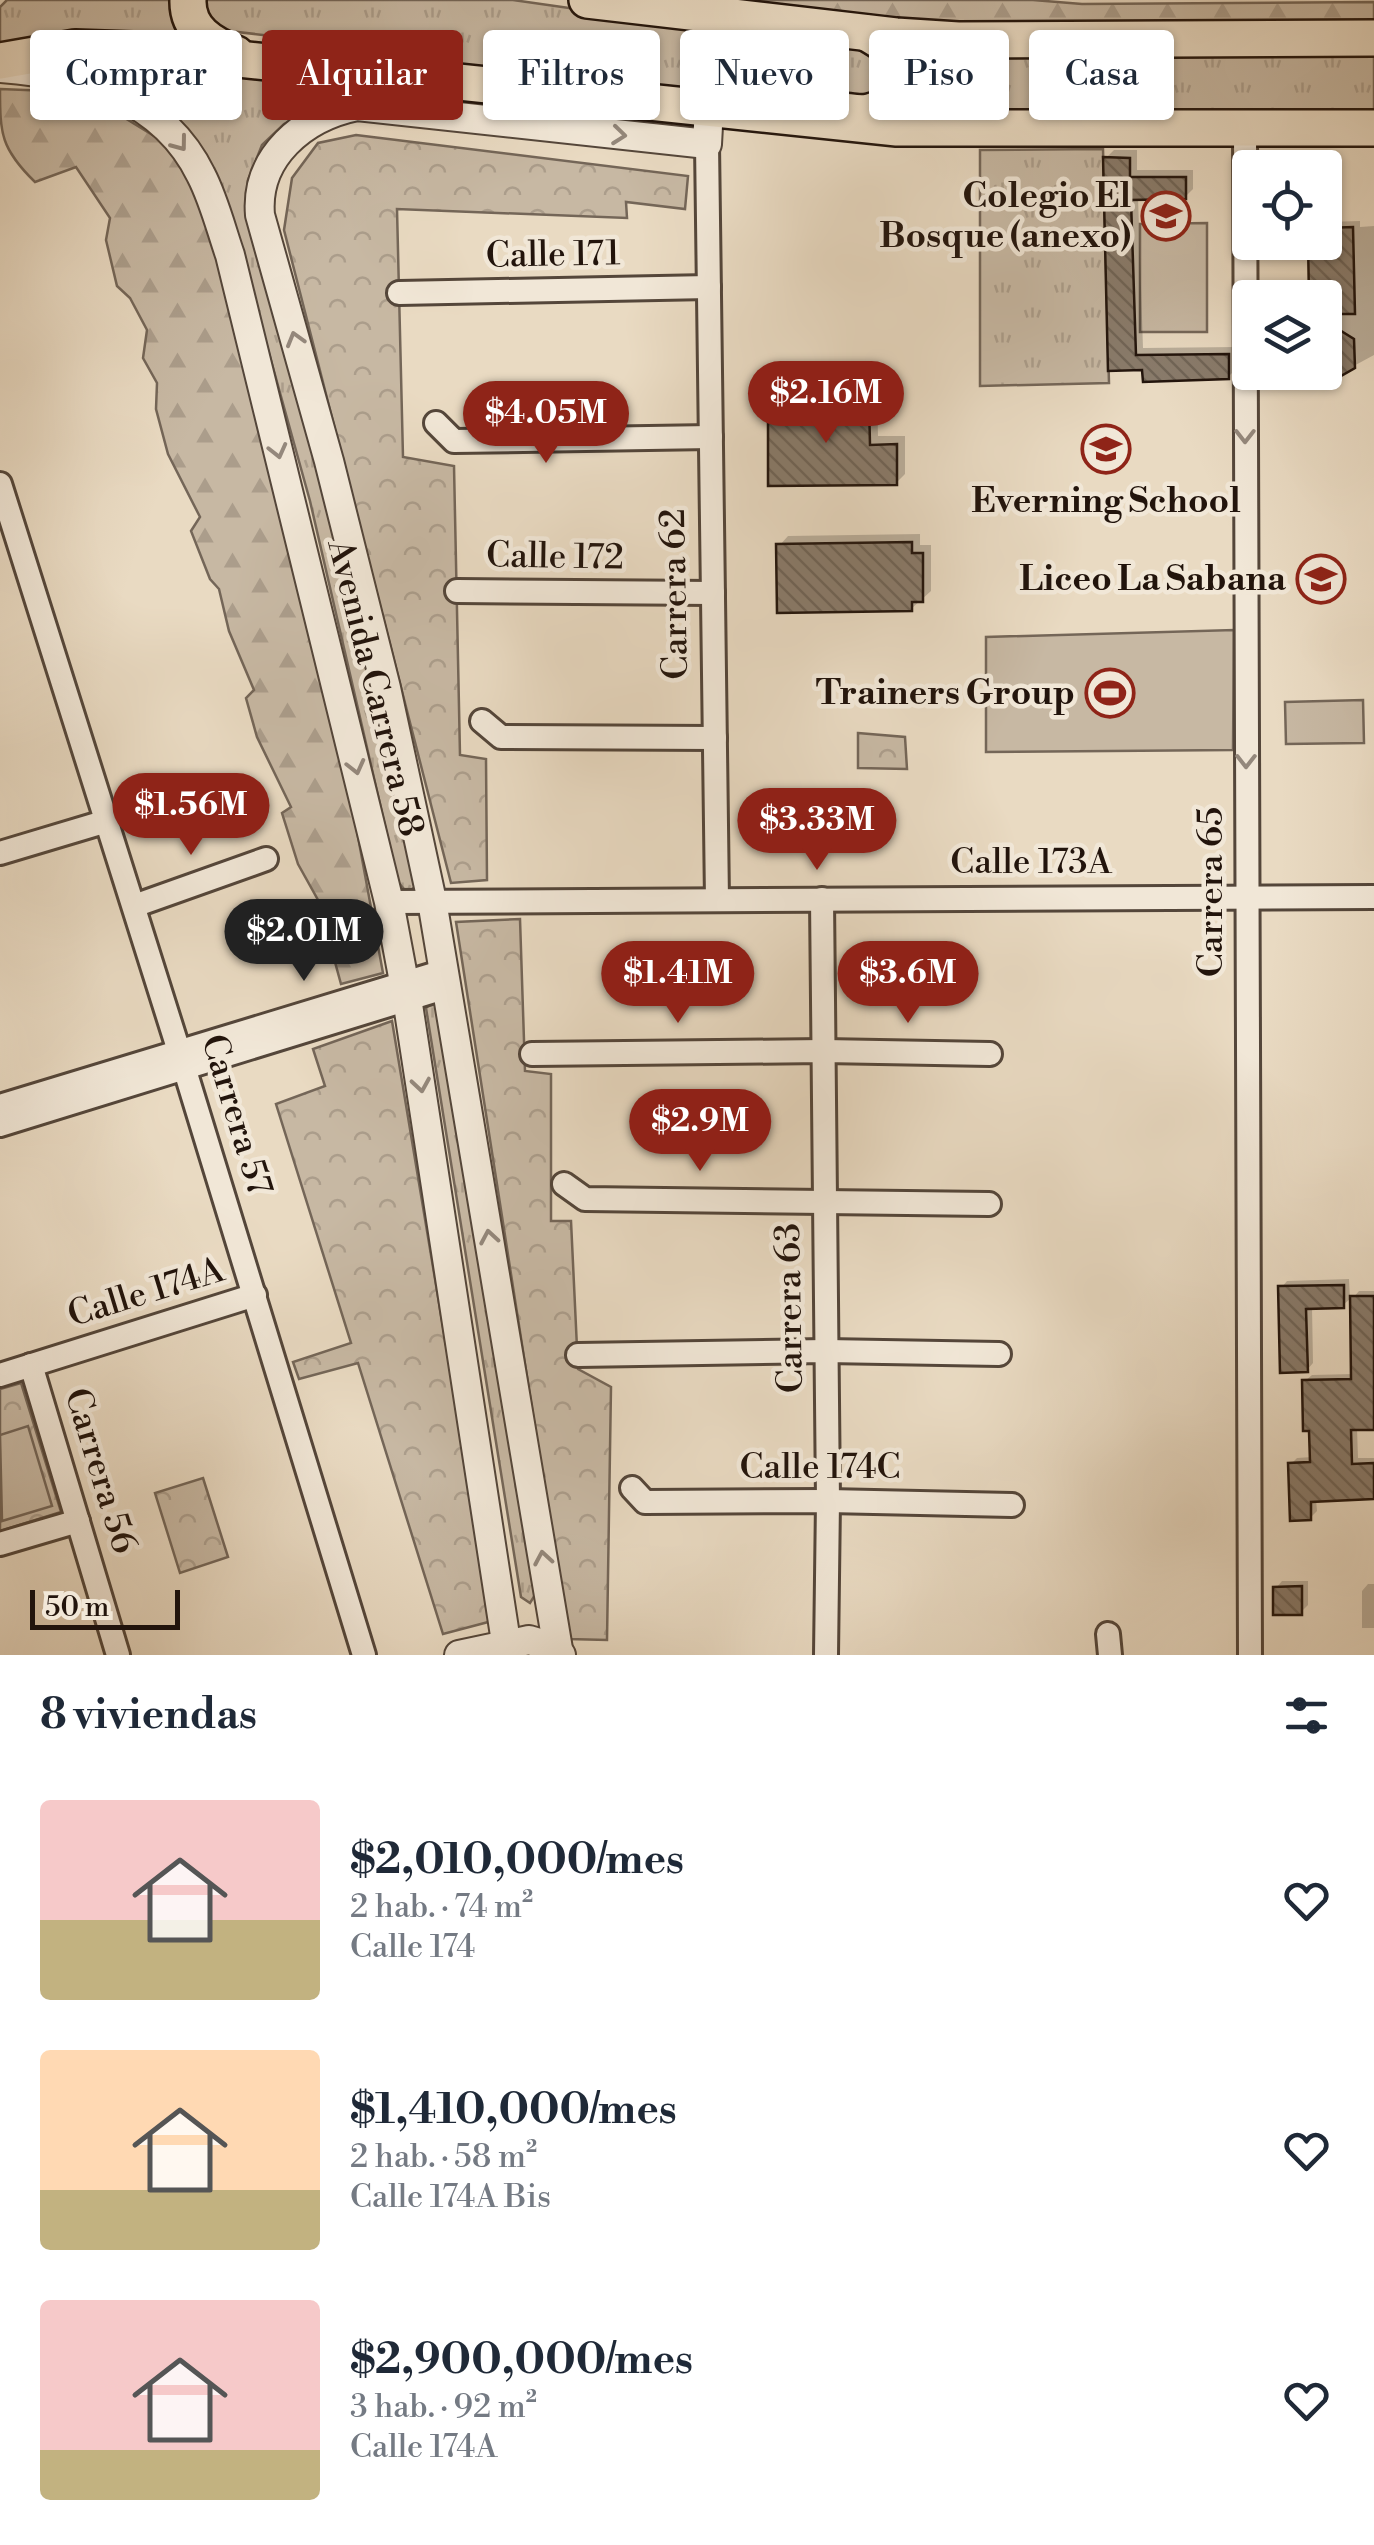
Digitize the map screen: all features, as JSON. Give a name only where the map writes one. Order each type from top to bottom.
[{"type":"main road","points":[[188,0],[188,14],[203,36],[248,59]]},
{"type":"main road","points":[[587,0],[867,32],[1008,41],[1374,38]]},
{"type":"main road","points":[[849,112],[880,108],[897,89],[900,77],[897,59],[886,44],[867,32]]},
{"type":"main road","points":[[0,64],[75,48],[112,47],[680,105]]},
{"type":"main road","points":[[835,120],[936,129],[1373,128]]},
{"type":"street","name":"Avenida Carrera 58","points":[[0,64],[79,79],[126,96],[177,137],[202,176],[230,255],[389,902],[507,1649]]},
{"type":"street","name":"Avenida Carrera 58","points":[[560,1655],[432,902],[367,612],[258,196],[266,170],[288,140],[320,117],[356,106],[707,144]]},
{"type":"street","name":"Carrera 62","points":[[717,900],[707,144],[718,120]]},
{"type":"street","name":"Carrera 65","points":[[1245,129],[1250,1655]]},
{"type":"street","name":"Calle 171","points":[[399,293],[709,287]]},
{"type":"street","points":[[436,423],[454,441],[711,437]]},
{"type":"street","name":"Carrera 57","points":[[0,484],[182,1058],[364,1655]]},
{"type":"street","name":"Calle 172","points":[[456,591],[713,593]]},
{"type":"street","points":[[482,721],[500,736],[715,738]]},
{"type":"street","points":[[0,853],[107,821]]},
{"type":"street","points":[[134,906],[266,860]]},
{"type":"street","name":"Calle 173A","points":[[389,902],[1374,897]]},
{"type":"street","name":"Carrera 63","points":[[822,899],[826,1655]]},
{"type":"street","points":[[0,1106],[182,1058],[446,979]]},
{"type":"street","points":[[532,1054],[824,1050],[990,1054]]},
{"type":"street","points":[[0,1125],[182,1058]]},
{"type":"street","points":[[564,1184],[584,1199],[989,1204]]},
{"type":"street","name":"Calle 174A","points":[[0,1375],[255,1295]]},
{"type":"street","points":[[578,1355],[826,1351],[999,1354]]},
{"type":"street","name":"Carrera 56","points":[[31,1366],[118,1655]]},
{"type":"street","name":"Calle 174C","points":[[632,1488],[645,1502],[828,1500],[1012,1505]]},
{"type":"street","points":[[0,1544],[78,1521]]},
{"type":"street","points":[[502,1610],[528,1621],[546,1613],[551,1605]]},
{"type":"street","points":[[459,1655],[539,1641],[560,1655]]},
{"type":"green space","points":[[7,0],[178,0],[186,29],[30,30],[30,38],[0,43],[0,7]]},
{"type":"green space","points":[[202,0],[513,0],[723,30],[680,30],[680,89],[660,88],[660,30],[483,30],[483,70],[463,68],[463,30],[262,30],[262,35],[220,30],[210,25]]},
{"type":"green space","points":[[685,0],[1374,2],[1374,31],[1029,30],[1029,35],[1014,35],[1009,34],[1009,30],[967,30]]},
{"type":"green space","points":[[1374,47],[1374,117],[1174,117],[1174,48]]},
{"type":"green space","points":[[849,48],[869,51],[869,95],[849,103]]},
{"type":"green space","points":[[1009,49],[1029,49],[1029,117],[1009,117]]},
{"type":"green space","points":[[242,76],[262,79],[262,120],[292,120],[262,145],[248,180],[246,212],[327,501],[410,856],[416,886],[411,890],[398,882],[310,501],[229,209],[144,120],[242,120]]},
{"type":"green space","points":[[0,89],[30,90],[30,120],[128,120],[167,144],[195,186],[231,301],[352,804],[383,973],[341,984],[318,900],[298,864],[282,813],[291,807],[257,737],[246,698],[254,690],[229,631],[219,589],[210,579],[191,531],[200,517],[168,454],[156,409],[157,383],[143,358],[147,330],[130,298],[117,286],[106,240],[110,218],[76,167],[35,182],[9,150],[1,118]]},
{"type":"green space","points":[[463,99],[483,101],[483,110],[463,108]]},
{"type":"green space","points":[[572,120],[695,123],[686,133]]},
{"type":"green space","points":[[356,135],[688,176],[685,209],[626,202],[627,218],[397,209],[403,457],[454,466],[460,755],[486,759],[487,880],[451,883],[284,230],[292,178],[318,143]]},
{"type":"green space","points":[[1103,149],[1109,383],[980,386],[980,150]]},
{"type":"green space","points":[[1207,223],[1207,332],[1140,332],[1140,224]]},
{"type":"green space","name":"Trainers Group","points":[[1234,630],[1233,750],[986,752],[986,637]]},
{"type":"green space","points":[[1363,700],[1364,743],[1286,744],[1285,702]]},
{"type":"green space","points":[[858,733],[905,737],[907,769],[858,768]]},
{"type":"green space","points":[[520,919],[525,1071],[551,1074],[551,1221],[571,1221],[578,1369],[611,1387],[607,1640],[568,1639],[456,922]]},
{"type":"green space","points":[[437,1002],[535,1595],[530,1603],[521,1597],[426,1008]]},
{"type":"green space","points":[[392,1021],[492,1621],[443,1634],[358,1363],[299,1379],[293,1362],[351,1343],[276,1104],[325,1086],[313,1049]]},
{"type":"green space","points":[[21,1383],[61,1512],[0,1531],[0,1389]]},
{"type":"green space","points":[[28,1426],[52,1506],[2,1521],[0,1435]]},
{"type":"green space","points":[[203,1478],[228,1557],[180,1573],[155,1493]]},
{"type":"building","points":[[1103,157],[1130,158],[1130,177],[1186,177],[1186,199],[1131,200],[1136,355],[1229,354],[1229,379],[1143,382],[1142,370],[1108,371]]},
{"type":"building","points":[[1342,227],[1353,227],[1355,314],[1342,314],[1342,280],[1309,280],[1308,260],[1342,260]]},
{"type":"building","points":[[1342,332],[1354,339],[1355,368],[1342,375]]},
{"type":"building","points":[[869,400],[870,445],[897,444],[897,485],[768,486],[768,402]]},
{"type":"building","points":[[912,542],[912,553],[923,553],[923,602],[912,602],[912,611],[777,613],[776,544]]},
{"type":"building","points":[[1344,1285],[1344,1308],[1306,1309],[1308,1372],[1280,1373],[1278,1286]]},
{"type":"building","points":[[1350,1296],[1374,1296],[1374,1430],[1351,1430],[1352,1464],[1374,1463],[1374,1499],[1311,1502],[1311,1520],[1290,1521],[1288,1463],[1310,1462],[1309,1431],[1303,1431],[1302,1380],[1351,1379]]},
{"type":"building","points":[[1302,1586],[1302,1615],[1273,1615],[1273,1587]]},
{"type":"place","name":"Colegio El Bosque (anexo)","points":[[1166,216]]},
{"type":"place","name":"Everning School","points":[[1106,449]]},
{"type":"place","name":"Liceo La Sabana","points":[[1321,579]]},
{"type":"place","name":"Trainers Group","points":[[1110,693]]}]
